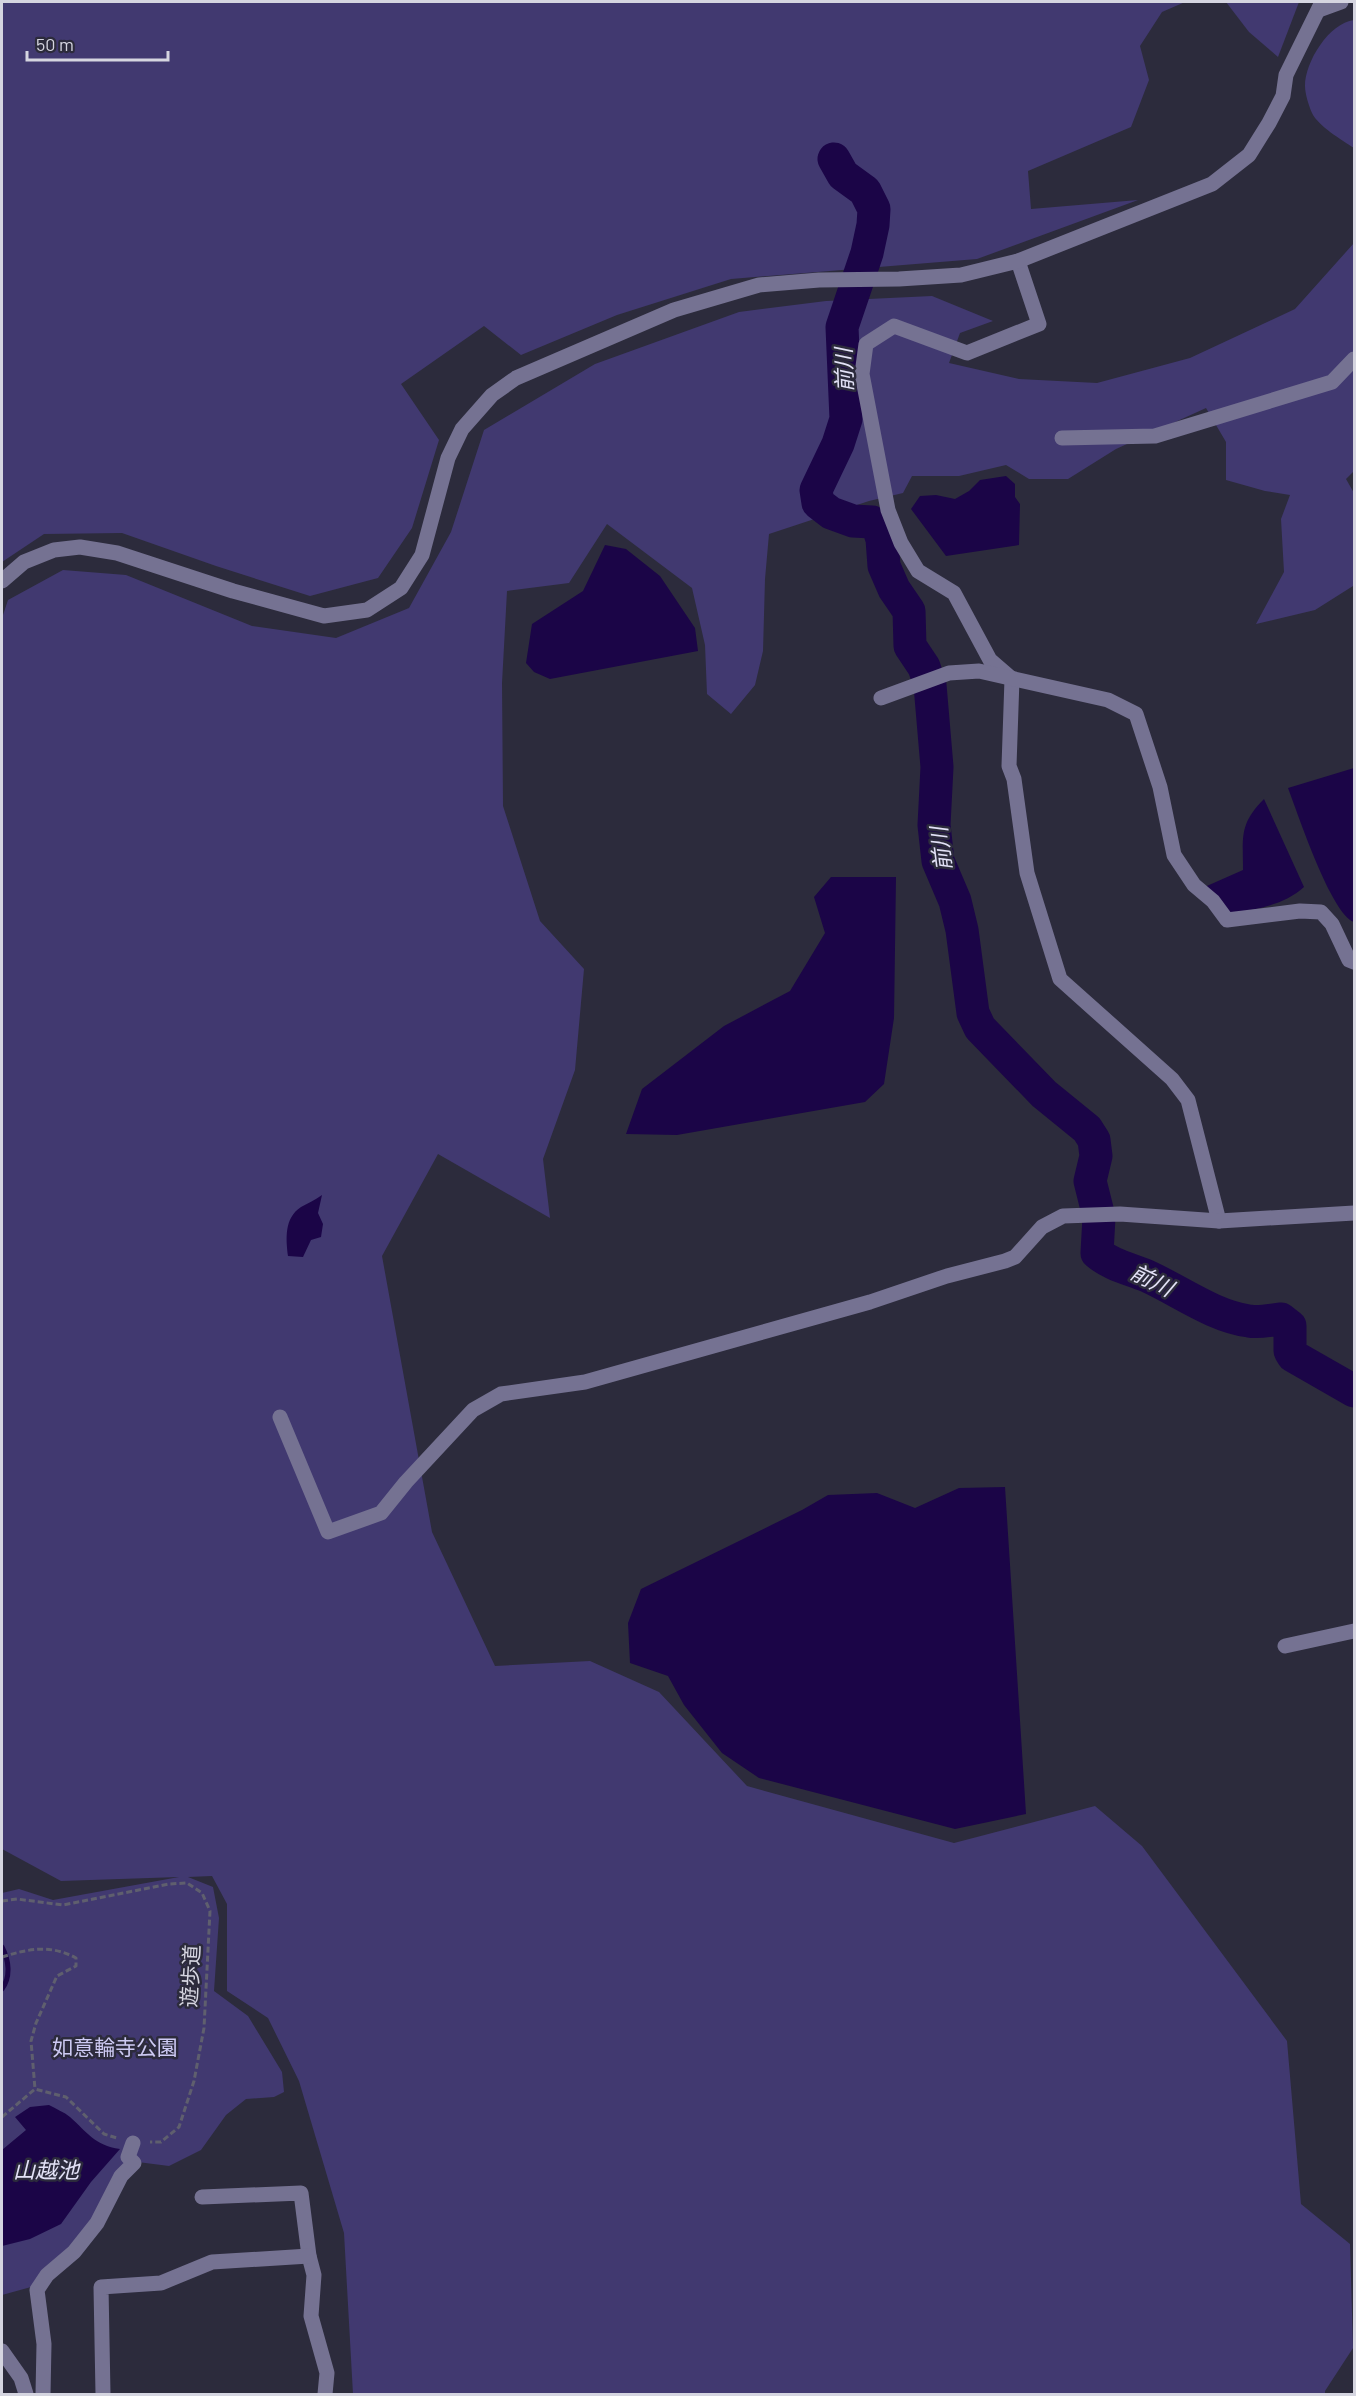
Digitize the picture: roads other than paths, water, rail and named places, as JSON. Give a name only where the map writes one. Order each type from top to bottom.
[{"type":"street","points":[[2,581],[24,562],[54,550],[80,547],[117,553],[233,591],[324,616],[367,610],[401,588],[422,555],[448,458],[462,429],[492,395],[516,378],[675,310],[759,285],[819,279],[899,279],[961,275],[1018,261],[1212,184],[1249,155],[1283,96],[1286,75],[1321,6],[1341,2]]},
{"type":"street","points":[[1012,679],[990,660],[954,593],[918,571],[900,543],[888,510],[862,374],[866,344],[894,326],[967,353],[1039,324],[1018,261]]},
{"type":"street","points":[[1062,438],[1155,436],[1332,382],[1354,359]]},
{"type":"street","points":[[880,698],[950,673],[979,671],[1108,700],[1136,714],[1161,787],[1174,855],[1194,885],[1213,901],[1227,920],[1300,911],[1321,912],[1332,924],[1349,960],[1354,962]]},
{"type":"street","points":[[1012,679],[1009,766],[1014,779],[1027,873],[1060,979],[1172,1078],[1188,1100],[1219,1221]]},
{"type":"street","points":[[280,1418],[328,1532],[381,1513],[406,1482],[473,1410],[501,1394],[585,1382],[870,1302],[947,1276],[1005,1261],[1015,1257],[1042,1227],[1063,1216],[1120,1214],[1219,1221],[1354,1213]]},
{"type":"street","points":[[1285,1646],[1354,1631]]},
{"type":"street","points":[[43,2394],[44,2344],[37,2290],[47,2275],[74,2252],[98,2223],[121,2176],[134,2163],[128,2157],[133,2143]]},
{"type":"street","points":[[202,2197],[301,2193],[309,2256],[314,2275],[311,2316],[327,2373],[325,2394]]},
{"type":"street","points":[[103,2394],[101,2287],[161,2283],[212,2262],[309,2256]]},
{"type":"street","points":[[2,2351],[21,2378],[26,2394]]},
{"type":"water","points":[[1006,476],[1015,484],[1015,497],[1020,504],[1019,545],[946,556],[911,509],[920,496],[936,495],[955,499],[969,491],[980,480]]},
{"type":"water","points":[[605,545],[626,549],[660,576],[695,628],[698,651],[550,679],[534,672],[526,663],[532,624],[583,591]]},
{"type":"water","points":[[1354,768],[1354,922],[1345,915],[1326,883],[1288,788]]},
{"type":"water","points":[[1264,799],[1304,887],[1277,903],[1225,915],[1200,889],[1243,870],[1243,840],[1246,824]]},
{"type":"water","points":[[831,877],[896,877],[894,1018],[884,1084],[865,1102],[677,1135],[626,1134],[642,1089],[724,1026],[790,991],[825,933],[814,897]]},
{"type":"water","points":[[322,1195],[318,1213],[323,1224],[321,1237],[311,1240],[303,1257],[288,1256],[287,1229],[292,1217],[301,1207]]},
{"type":"water","points":[[1005,1487],[1026,1814],[955,1829],[759,1778],[722,1753],[684,1705],[668,1676],[630,1663],[628,1623],[641,1589],[828,1495],[877,1493],[915,1508],[959,1488]]},
{"type":"water","name":"山越池","points":[[49,2105],[68,2115],[104,2145],[120,2149],[91,2182],[61,2224],[30,2239],[2,2246],[2,2150],[26,2130],[15,2117],[30,2107]]},
{"type":"waterway","name":"前川","points":[[834,159],[843,175],[865,191],[874,209],[867,253],[842,327],[846,419],[838,444],[816,490],[818,503],[831,513],[853,521],[872,522],[878,527],[882,539],[884,566],[894,589],[909,611],[910,646],[924,667],[930,685],[937,767],[934,825],[938,861],[955,901],[962,930],[973,1013],[980,1028],[1044,1094],[1087,1129],[1094,1140],[1096,1156],[1090,1181],[1099,1217],[1097,1253],[1114,1264],[1147,1276],[1223,1314],[1253,1322],[1281,1319],[1290,1326],[1290,1351],[1293,1356],[1354,1391]]},
{"type":"waterway","points":[[2,1947],[8,1968],[7,1979],[2,1989]]},
{"type":"park label","name":"如意輪寺公園","points":[[115,2048]]}]
